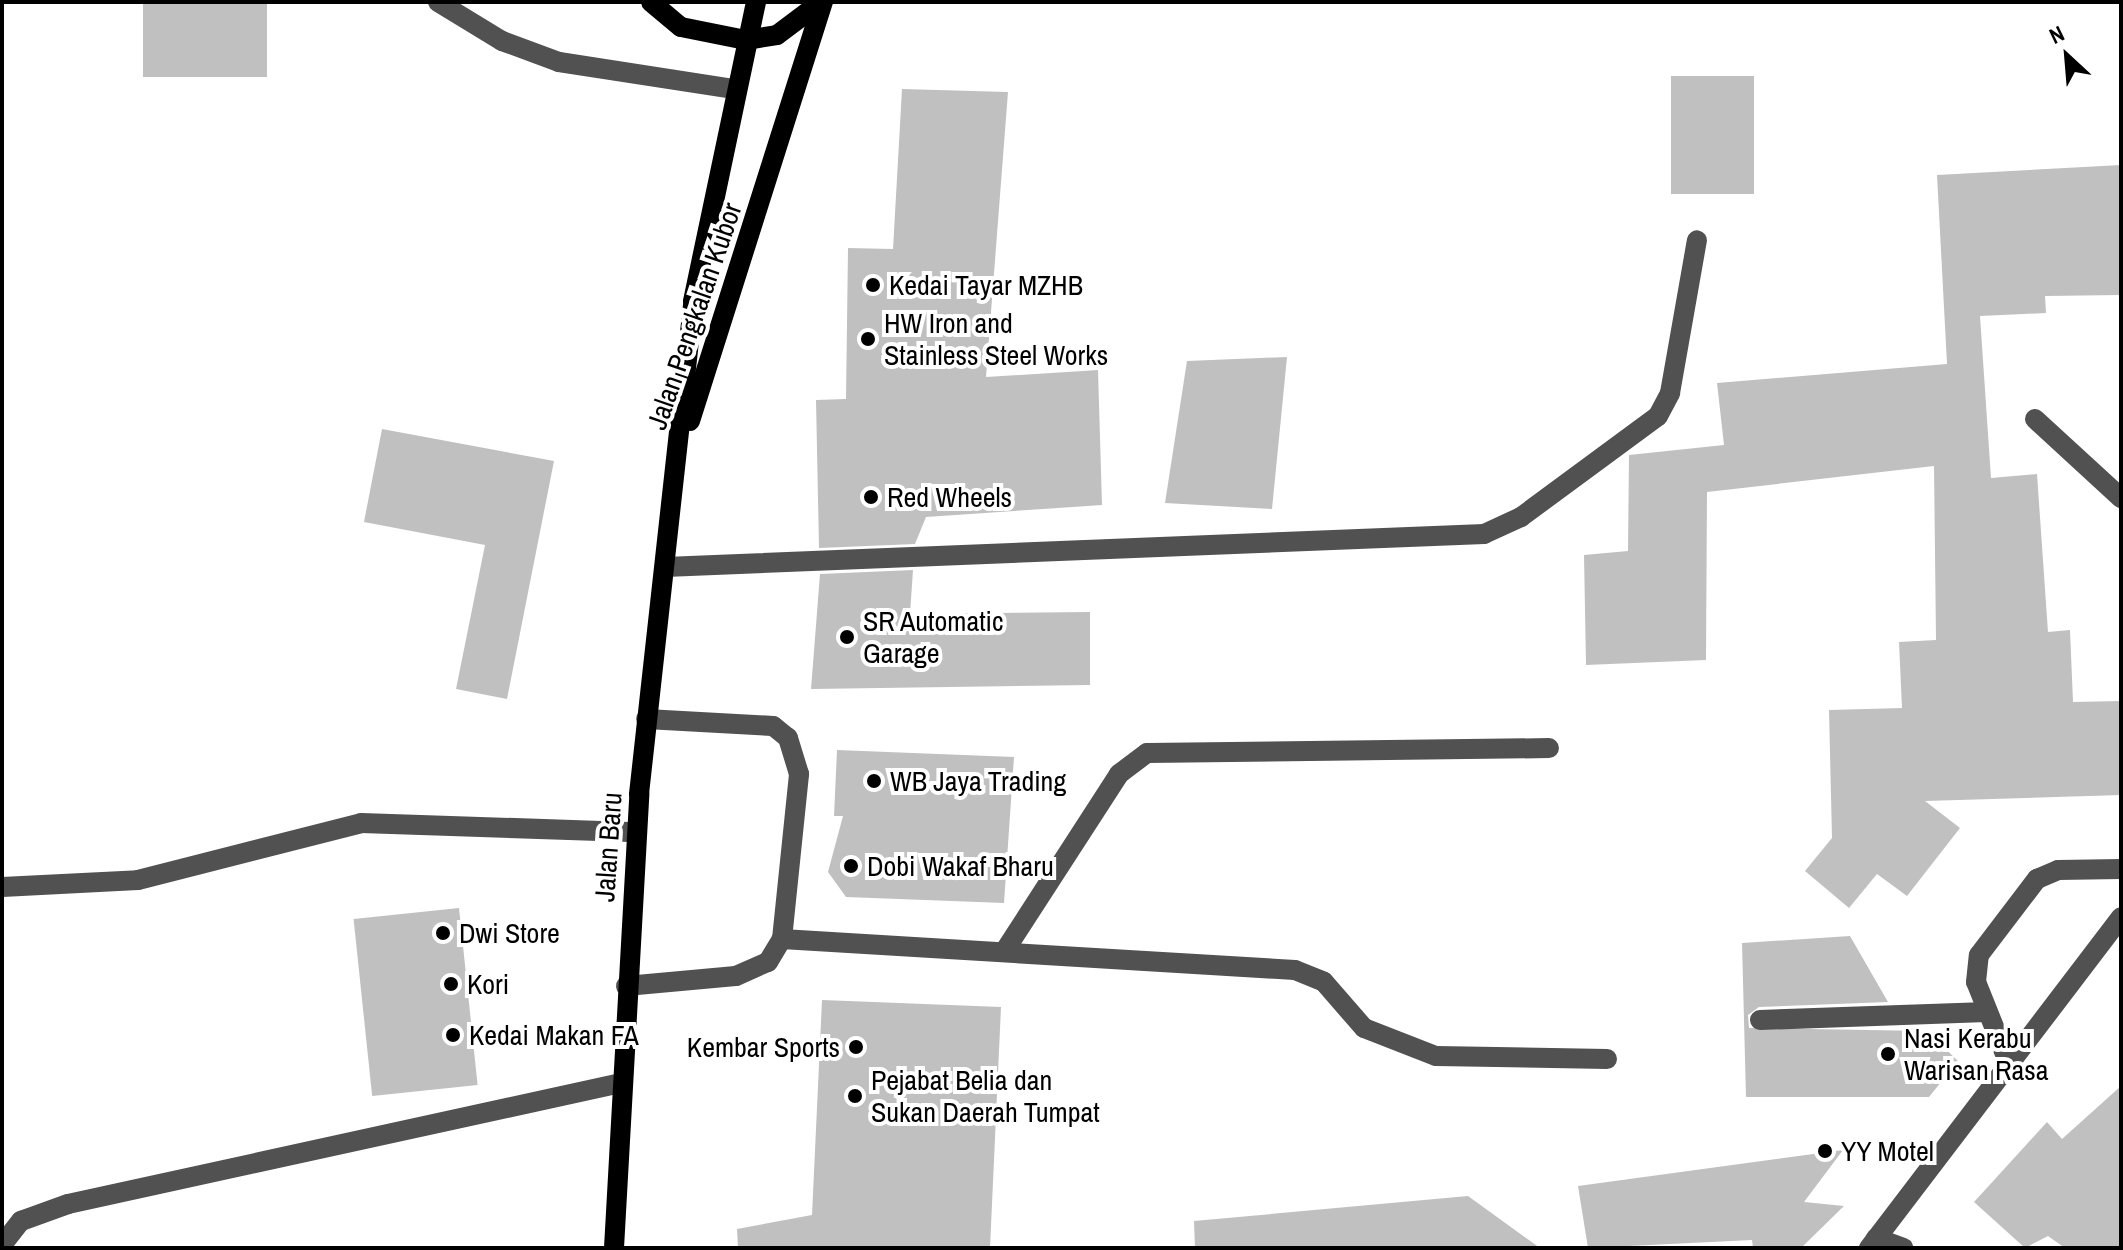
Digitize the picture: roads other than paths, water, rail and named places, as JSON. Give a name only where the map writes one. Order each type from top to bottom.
[{"type":"main road","points":[[651,2],[681,27],[746,40],[777,35],[822,2]]},
{"type":"main road","name":"Jalan Pengkalan Kubor","points":[[680,451],[693,301],[733,89],[756,2]]},
{"type":"main road","name":"Jalan Pengkalan Kubor","points":[[680,451],[822,2]]},
{"type":"main road","name":"Jalan Baru","points":[[614,1248],[626,986],[646,719],[680,451]]},
{"type":"street","points":[[438,2],[502,41],[559,62],[733,89]]},
{"type":"street","points":[[665,567],[1484,534],[1521,517],[1658,416],[1670,393],[1697,240]]},
{"type":"street","points":[[2035,419],[2121,498]]},
{"type":"street","points":[[626,986],[753,972],[782,939],[799,774],[788,738],[754,721],[646,719]]},
{"type":"street","points":[[1004,952],[1119,774],[1147,753],[1549,748]]},
{"type":"street","points":[[2,887],[138,880],[361,823],[637,832]]},
{"type":"street","points":[[2009,1064],[1976,982],[1979,955],[2028,888],[2058,870],[2121,869]]},
{"type":"street","points":[[1903,1248],[1873,1243],[2121,917]]},
{"type":"street","points":[[782,939],[1305,972],[1324,982],[1364,1028],[1436,1056],[1607,1059]]},
{"type":"street","points":[[1760,1020],[1987,1012]]},
{"type":"street","points":[[2,1245],[21,1221],[68,1204],[621,1083]]},
{"type":"place","name":"Kedai Tayar MZHB","points":[[873,285]]},
{"type":"place","name":"HW Iron and Stainless Steel Works","points":[[868,339]]},
{"type":"place","name":"Red Wheels","points":[[871,497]]},
{"type":"place","name":"SR Automatic Garage","points":[[847,637]]},
{"type":"place","name":"WB Jaya Trading","points":[[874,781]]},
{"type":"place","name":"Dobi Wakaf Bharu","points":[[851,866]]},
{"type":"place","name":"Dwi Store","points":[[443,933]]},
{"type":"place","name":"Kori","points":[[451,984]]},
{"type":"place","name":"Kedai Makan FA","points":[[453,1035]]},
{"type":"place","name":"Kembar Sports","points":[[856,1047]]},
{"type":"place","name":"Nasi Kerabu Warisan Rasa","points":[[1888,1054]]},
{"type":"place","name":"Pejabat Belia dan Sukan Daerah Tumpat","points":[[855,1096]]},
{"type":"place","name":"YY Motel","points":[[1825,1151]]}]
